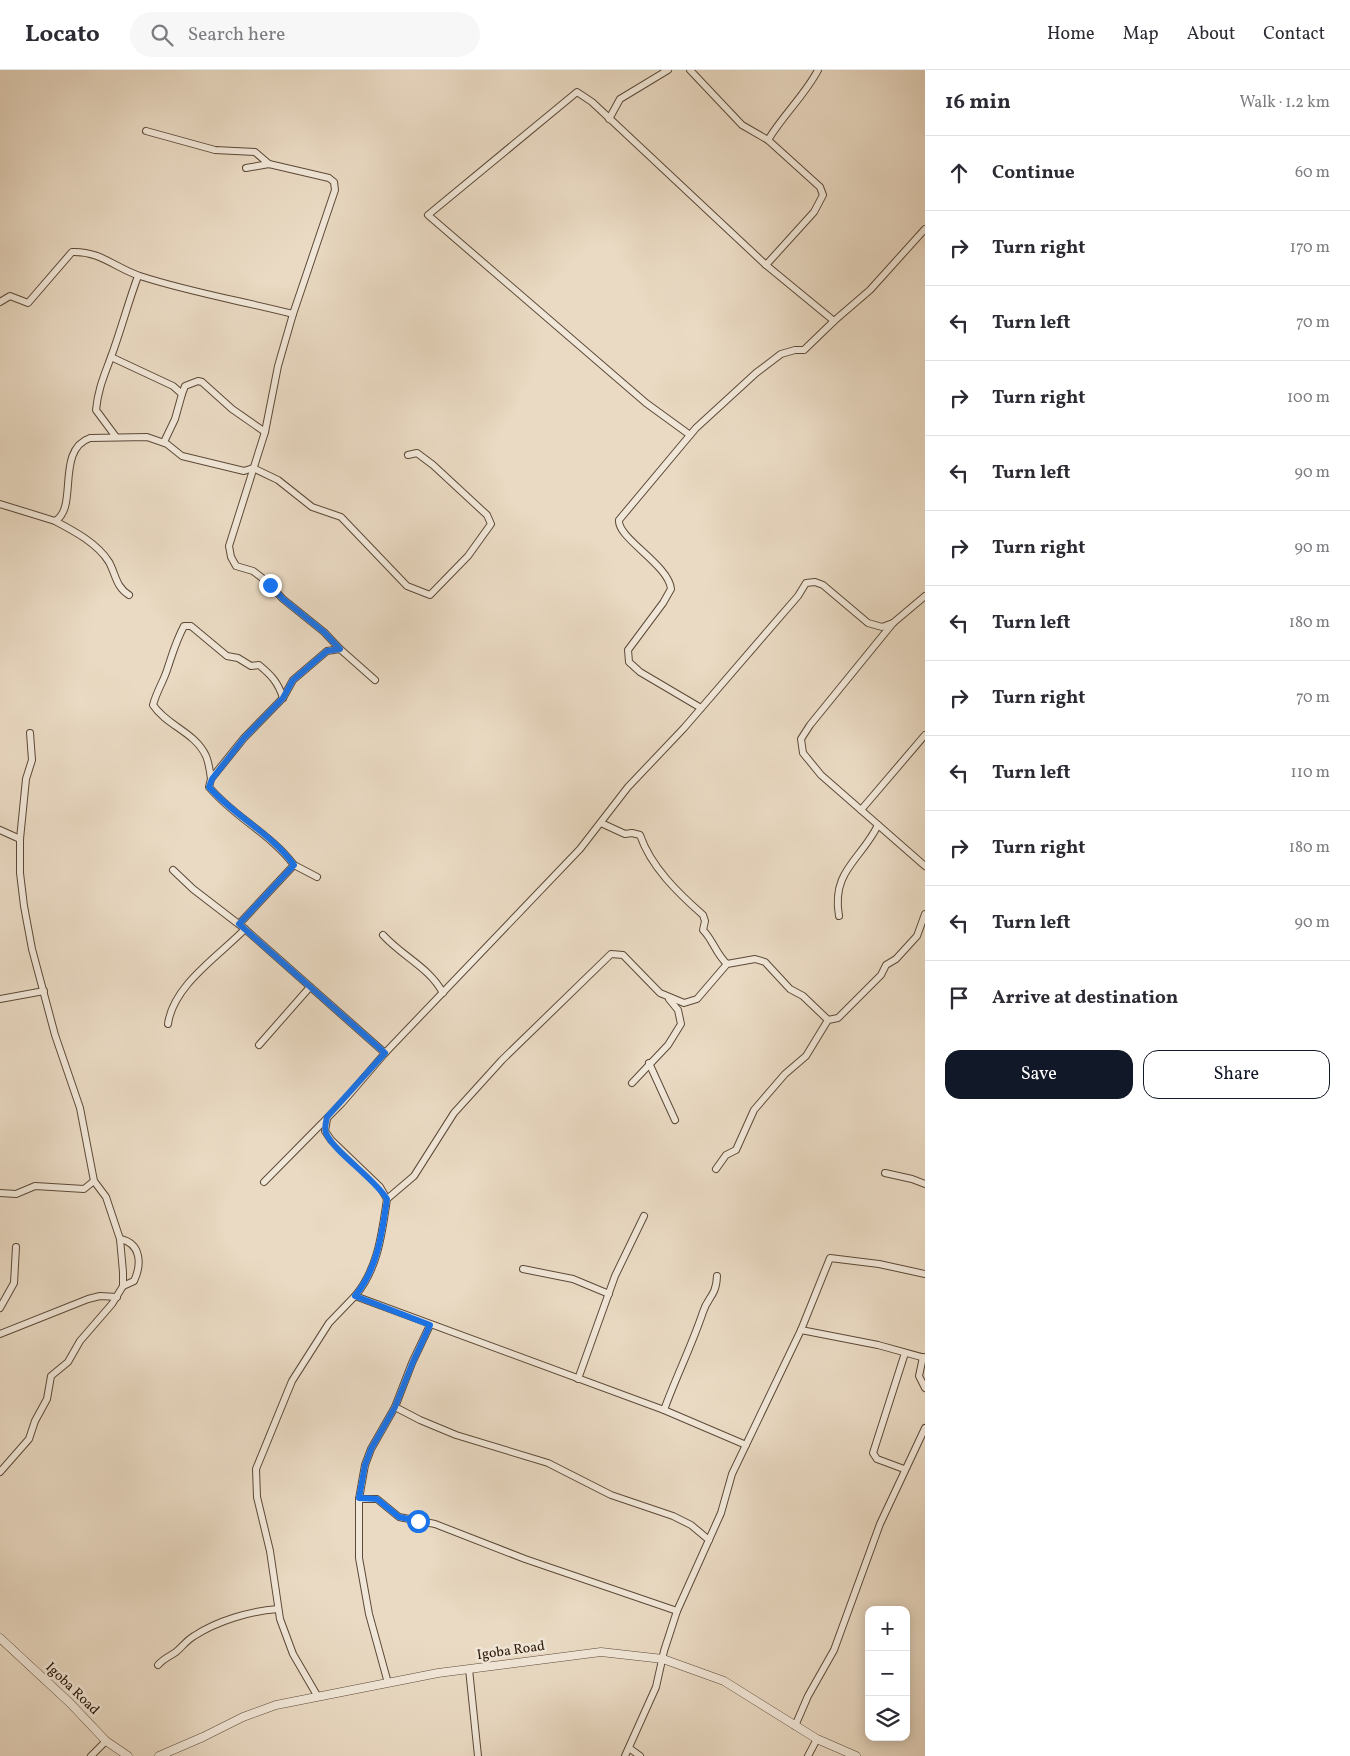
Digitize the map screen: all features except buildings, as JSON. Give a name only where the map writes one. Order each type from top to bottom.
[{"type":"street","points":[[609,119],[620,99],[668,70]]},
{"type":"street","points":[[690,70],[742,124],[768,140],[820,187],[824,195],[814,212],[766,265]]},
{"type":"street","points":[[768,140],[788,110],[811,84],[818,70]]},
{"type":"street","points":[[690,435],[646,403],[428,215],[577,92],[609,119],[766,265],[834,321]]},
{"type":"street","points":[[146,131],[215,150],[255,152],[269,164]]},
{"type":"street","points":[[246,168],[269,164],[329,178],[334,182],[335,190],[292,314],[278,366],[265,432],[229,546],[233,562],[240,568],[253,571],[266,581],[283,599],[324,632],[375,680]]},
{"type":"street","points":[[701,708],[640,672],[629,662],[628,650],[667,597],[670,583],[636,544],[622,532],[619,525],[624,512],[690,435],[770,360],[795,350],[804,350],[870,290],[925,230]]},
{"type":"street","points":[[0,302],[10,296],[28,303],[72,252],[84,252],[108,259],[138,276],[292,314]]},
{"type":"street","points":[[116,437],[96,410],[100,382],[111,358],[138,276]]},
{"type":"street","points":[[111,358],[173,386],[182,394]]},
{"type":"street","points":[[164,442],[186,386],[198,381],[202,382],[232,409],[265,432]]},
{"type":"street","points":[[55,521],[62,514],[76,447],[82,440],[90,438],[147,437],[164,442],[182,456],[244,470],[253,468],[278,480],[312,507],[341,517],[407,586],[430,595],[468,556],[492,524],[487,515],[433,465],[417,454],[408,455]]},
{"type":"street","points":[[0,504],[55,521],[82,536],[108,561],[121,590],[129,595]]},
{"type":"street","points":[[264,1182],[385,1053],[556,876],[601,824],[628,787],[701,708],[798,596],[806,583],[815,582],[823,585],[874,626],[882,627],[893,623]]},
{"type":"street","points":[[925,596],[893,623],[810,725],[801,739],[801,746],[808,761],[925,866]]},
{"type":"street","points":[[212,779],[207,757],[195,740],[160,715],[153,705],[157,689],[168,669],[172,650],[184,626],[191,626],[227,656],[238,658],[251,666],[259,665],[279,685],[283,698]]},
{"type":"street","points":[[874,626],[879,634],[876,644]]},
{"type":"street","points":[[317,877],[294,865],[283,851],[232,812],[209,787],[212,779],[244,738],[283,698],[293,680],[327,651],[340,649]]},
{"type":"street","points":[[0,1472],[29,1439],[35,1421],[47,1399],[51,1376],[68,1362],[80,1341],[117,1297],[123,1286],[120,1239],[102,1192],[94,1181],[88,1141],[80,1108],[55,1035],[32,949],[22,891],[20,839],[26,779],[32,760],[30,733]]},
{"type":"street","points":[[861,810],[925,735]]},
{"type":"street","points":[[601,824],[625,834],[640,835],[646,851],[656,867],[703,915],[705,921],[703,930],[711,938],[717,954],[727,964]]},
{"type":"street","points":[[838,916],[836,900],[839,883],[850,865],[871,840],[878,824]]},
{"type":"street","points":[[0,830],[20,839]]},
{"type":"street","points":[[239,924],[294,865]]},
{"type":"street","points":[[173,870],[193,889],[245,929],[385,1053]]},
{"type":"street","points":[[716,1169],[726,1155],[736,1150],[754,1110],[785,1074],[806,1056],[828,1020],[838,1018],[881,975],[886,965],[896,959],[916,936],[925,914]]},
{"type":"street","points":[[168,1024],[174,1004],[188,985],[210,960],[245,929]]},
{"type":"street","points":[[383,935],[397,951],[436,980],[443,993]]},
{"type":"street","points":[[318,1697],[293,1654],[278,1608],[270,1551],[257,1497],[256,1469],[292,1381],[329,1323],[365,1284],[377,1256],[387,1199],[414,1176],[454,1113],[502,1060],[611,954],[623,955],[654,987],[668,998],[678,1010],[681,1024],[668,1045],[649,1063],[632,1084]]},
{"type":"street","points":[[668,998],[684,1003],[697,999],[727,964],[755,959],[765,962],[790,989],[803,996],[828,1020]]},
{"type":"street","points":[[259,1045],[310,987]]},
{"type":"street","points":[[0,998],[44,991]]},
{"type":"street","points":[[649,1063],[675,1120]]},
{"type":"street","points":[[327,1117],[325,1131],[331,1140],[380,1187],[387,1199]]},
{"type":"street","points":[[885,1173],[925,1184]]},
{"type":"street","points":[[84,1189],[94,1181]]},
{"type":"street","points":[[0,1193],[16,1194],[35,1186],[102,1192]]},
{"type":"street","points":[[578,1379],[608,1294],[644,1216]]},
{"type":"street","points":[[120,1239],[129,1241],[135,1246],[139,1259],[139,1272],[134,1281],[123,1286]]},
{"type":"street","points":[[0,1308],[14,1283],[16,1247]]},
{"type":"street","points":[[625,1756],[656,1687],[677,1611],[720,1513],[732,1474],[801,1330],[830,1258],[879,1264],[925,1274]]},
{"type":"street","points":[[523,1269],[573,1279],[608,1294]]},
{"type":"street","points":[[664,1410],[700,1325],[704,1310],[713,1297],[717,1276]]},
{"type":"street","points":[[0,1334],[88,1299],[100,1296],[117,1297]]},
{"type":"street","points":[[355,1296],[664,1410],[746,1445]]},
{"type":"street","points":[[388,1683],[369,1614],[358,1558],[359,1498],[365,1465],[371,1449],[395,1407],[430,1325]]},
{"type":"street","points":[[801,1330],[878,1345],[924,1357],[919,1376],[925,1388]]},
{"type":"street","points":[[904,1469],[877,1458],[873,1454],[905,1353]]},
{"type":"street","points":[[395,1407],[456,1435],[548,1463],[611,1495],[673,1516],[691,1525],[709,1540]]},
{"type":"street","points":[[795,1726],[808,1696],[834,1650],[855,1588],[904,1469],[925,1428]]},
{"type":"street","points":[[359,1498],[377,1499],[399,1517],[435,1524],[526,1559],[677,1611]]},
{"type":"street","points":[[158,1665],[164,1658],[173,1654],[194,1636],[228,1620],[278,1608]]},
{"type":"street","name":"Igoba Road","points":[[0,1638],[65,1698],[106,1742],[128,1756]]},
{"type":"street","name":"Igoba Road","points":[[159,1756],[203,1738],[257,1711],[388,1683],[469,1669],[601,1652],[663,1659],[724,1681],[817,1739],[856,1756]]},
{"type":"street","points":[[469,1669],[478,1756]]},
{"type":"street","points":[[808,1756],[817,1739]]},
{"type":"street","points":[[92,1756],[106,1742]]},
{"type":"street","points":[[629,1748],[640,1756]]},
{"type":"route","points":[[270,585],[276,593],[324,632],[340,649],[327,651],[293,680],[283,698],[244,738],[232,756],[212,779],[209,787],[232,812],[260,831],[283,851],[294,865],[239,924],[385,1053],[342,1103],[327,1117],[325,1131],[331,1140],[380,1187],[387,1199],[382,1238],[377,1256],[365,1284],[355,1296],[430,1325],[395,1407],[371,1449],[365,1465],[359,1498],[377,1499],[399,1517],[418,1521]]}]
